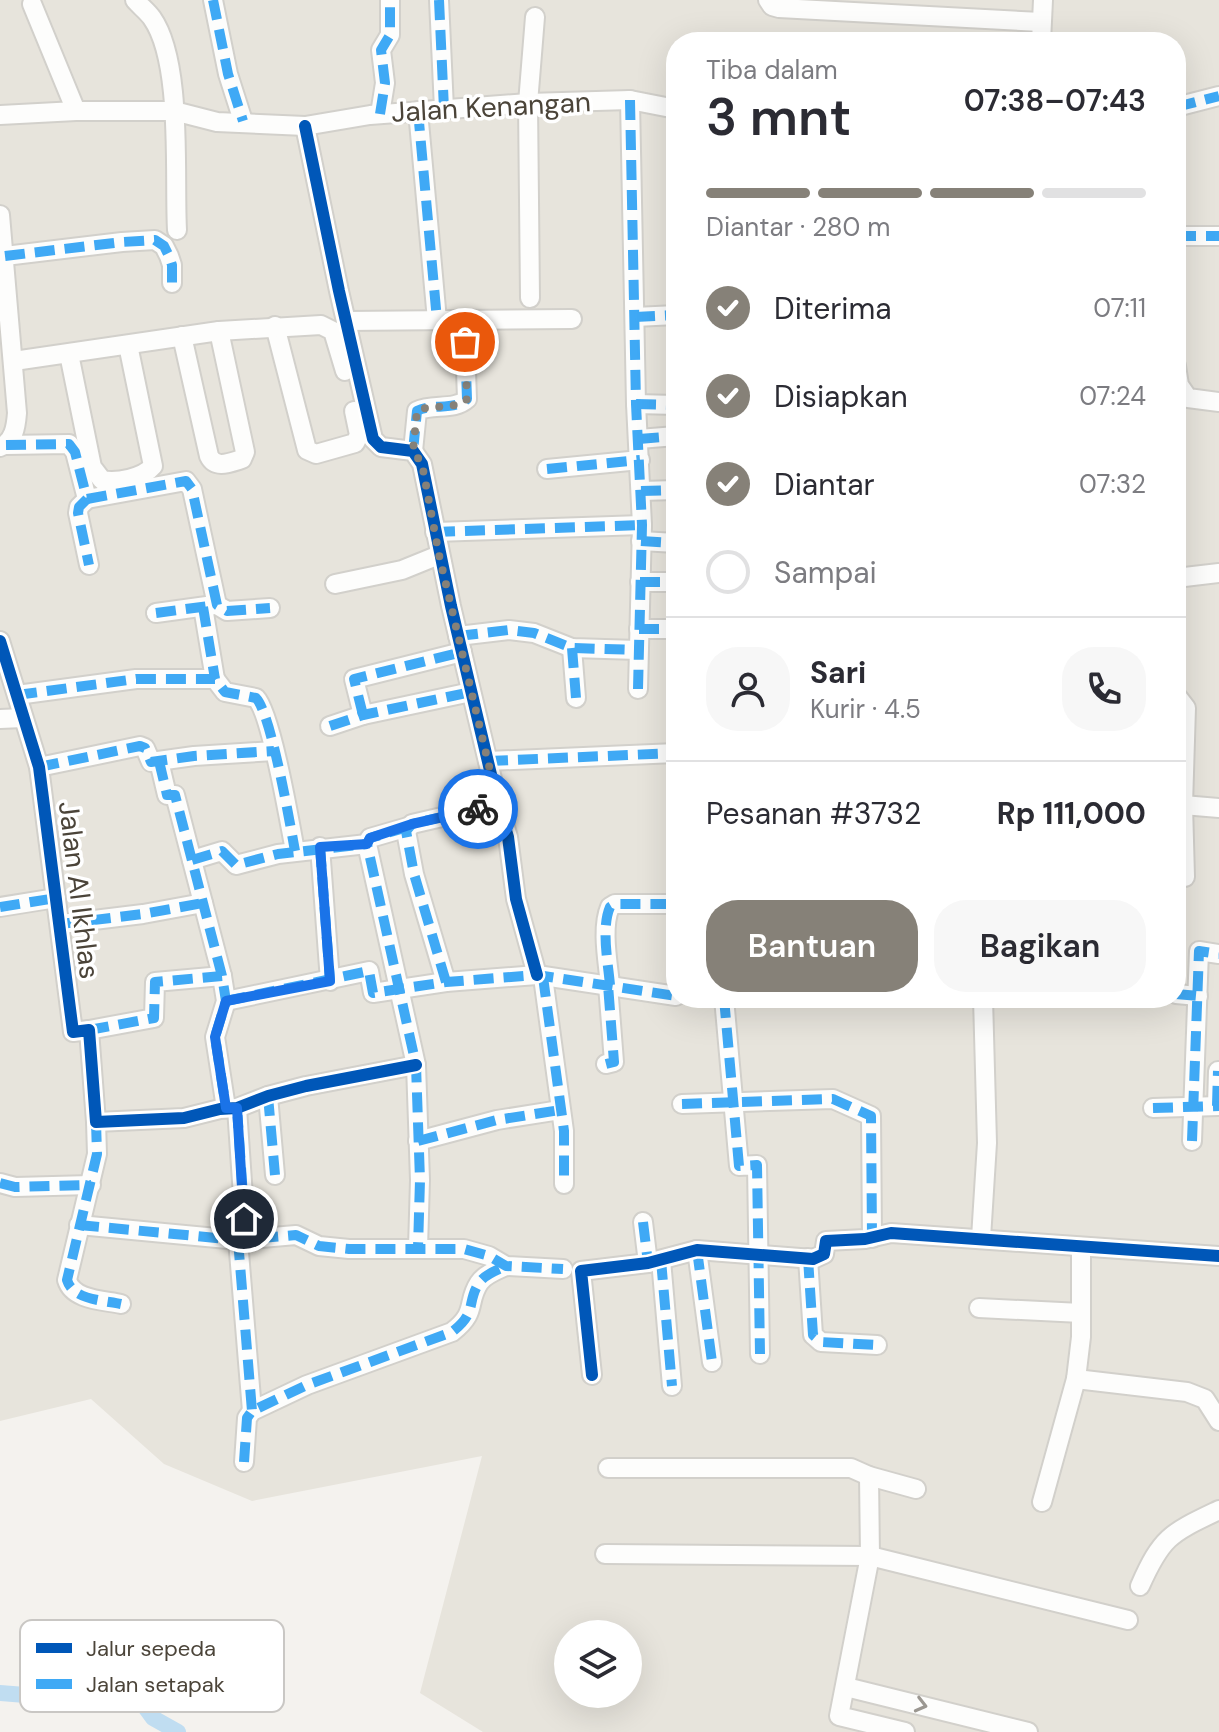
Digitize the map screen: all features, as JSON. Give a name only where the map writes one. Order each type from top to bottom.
[{"type":"street","points":[[135,0],[152,18],[165,45],[172,81],[177,230]]},
{"type":"street","points":[[213,0],[228,74],[243,121]]},
{"type":"street","points":[[380,114],[385,83],[381,45],[390,35],[390,0]]},
{"type":"street","points":[[439,0],[444,109]]},
{"type":"street","points":[[768,0],[772,6],[779,8],[1041,22]]},
{"type":"street","points":[[1041,32],[1043,0]]},
{"type":"street","points":[[32,4],[76,111]]},
{"type":"street","points":[[530,298],[528,103],[535,17]]},
{"type":"street","points":[[1186,104],[1219,96]]},
{"type":"street","points":[[630,100],[636,404],[641,491],[638,689]]},
{"type":"street","name":"Jalan Kenangan","points":[[0,115],[174,111],[217,122],[305,126],[380,114],[528,103],[630,100],[666,107]]},
{"type":"street","points":[[418,111],[437,320]]},
{"type":"street","points":[[305,126],[375,443],[381,447],[413,451]]},
{"type":"street","points":[[0,215],[5,256],[3,280],[14,361],[16,424],[3,446]]},
{"type":"street","points":[[1186,236],[1219,236]]},
{"type":"street","points":[[5,256],[155,240],[164,246],[169,256],[172,283]]},
{"type":"street","points":[[635,317],[666,315]]},
{"type":"street","points":[[346,321],[572,319]]},
{"type":"street","points":[[14,361],[219,331],[275,326],[321,325],[333,331],[358,429],[358,440],[352,445],[316,454],[307,450],[275,326]]},
{"type":"street","points":[[182,336],[209,456],[219,464],[242,459],[245,452],[219,331]]},
{"type":"street","points":[[465,342],[467,399],[462,404],[427,407],[417,411],[413,451],[422,464],[439,555],[508,837],[516,899],[540,976],[553,1039],[564,1131],[564,1184]]},
{"type":"street","points":[[69,354],[92,467],[102,480],[110,481],[143,474],[153,466],[128,345]]},
{"type":"street","points":[[1186,395],[1188,398],[1219,402]]},
{"type":"street","points":[[636,404],[666,405]]},
{"type":"street","points":[[639,439],[666,437]]},
{"type":"street","points":[[3,446],[69,444],[75,452],[87,499]]},
{"type":"street","points":[[547,469],[640,460]]},
{"type":"street","points":[[89,565],[78,513],[79,507],[87,499],[180,480],[189,483],[210,606],[215,679],[225,692],[256,698],[260,703],[274,751],[295,851]]},
{"type":"street","points":[[641,491],[666,490]]},
{"type":"street","points":[[435,532],[641,533],[666,540]]},
{"type":"street","points":[[335,584],[402,570],[439,555]]},
{"type":"street","points":[[1186,577],[1219,573]]},
{"type":"street","points":[[640,582],[666,582]]},
{"type":"street","points":[[156,613],[210,606],[227,611],[270,608]]},
{"type":"street","points":[[639,629],[666,629]]},
{"type":"street","points":[[363,715],[354,679],[509,630],[534,633],[572,648],[638,650]]},
{"type":"street","name":"Jalan Al Ikhlas","points":[[0,641],[39,767],[73,1032],[89,1030]]},
{"type":"street","points":[[572,648],[576,698]]},
{"type":"street","points":[[17,695],[136,679],[215,679]]},
{"type":"street","points":[[330,726],[363,715],[471,692]]},
{"type":"street","points":[[0,719],[23,718]]},
{"type":"street","points":[[39,767],[140,746],[145,748],[149,761],[274,751]]},
{"type":"street","points":[[488,761],[666,753]]},
{"type":"street","points":[[159,761],[167,795],[175,795],[226,1001],[215,1037],[231,1108],[252,1411]]},
{"type":"street","points":[[418,1248],[416,1065],[367,844],[370,838],[498,804]]},
{"type":"street","points":[[1186,805],[1219,808]]},
{"type":"street","points":[[408,827],[406,831],[414,874],[446,982]]},
{"type":"street","points":[[192,860],[222,851],[236,865],[295,851],[367,844]]},
{"type":"street","points":[[320,847],[330,981]]},
{"type":"street","points":[[0,907],[56,898]]},
{"type":"street","points":[[61,924],[203,903]]},
{"type":"street","points":[[606,1064],[614,1062],[607,955],[610,907],[615,904],[666,904]]},
{"type":"street","points":[[1192,1141],[1199,951],[1219,954]]},
{"type":"street","points":[[226,1001],[369,971],[373,993],[446,982],[540,976],[575,978],[666,994]]},
{"type":"street","points":[[121,1304],[82,1296],[69,1288],[67,1280],[91,1185],[101,1121],[89,1030],[154,1018],[155,982],[222,976]]},
{"type":"street","points":[[1186,995],[1198,996]]},
{"type":"street","points":[[725,1008],[739,1166],[757,1165],[760,1354]]},
{"type":"street","points":[[981,1238],[987,1143],[983,1008]]},
{"type":"street","points":[[101,1121],[160,1121],[231,1108],[306,1086],[416,1065]]},
{"type":"street","points":[[1153,1108],[1218,1106],[1218,1071]]},
{"type":"street","points":[[268,1096],[275,1175]]},
{"type":"street","points":[[682,1104],[833,1099],[871,1116],[872,1238]]},
{"type":"street","points":[[418,1141],[497,1120],[560,1110]]},
{"type":"street","points":[[0,1183],[15,1187],[91,1185]]},
{"type":"street","points":[[643,1222],[654,1262],[672,1386]]},
{"type":"street","points":[[79,1225],[242,1240],[296,1235],[319,1246],[349,1249],[474,1250],[506,1266],[563,1269]]},
{"type":"street","points":[[592,1375],[581,1271],[654,1262],[697,1250],[808,1258],[824,1254],[826,1241],[872,1238],[891,1233],[1219,1256]]},
{"type":"street","points":[[1042,1502],[1076,1379],[1081,1313],[1081,1248]]},
{"type":"street","points":[[697,1250],[712,1362]]},
{"type":"street","points":[[808,1258],[815,1339],[821,1342],[877,1345]]},
{"type":"street","points":[[244,1462],[247,1418],[252,1411],[307,1385],[452,1332],[468,1316],[480,1281],[506,1266]]},
{"type":"street","points":[[979,1308],[1081,1313]]},
{"type":"street","points":[[1076,1379],[1187,1392],[1205,1399],[1219,1421]]},
{"type":"street","points":[[608,1468],[851,1468],[916,1489]]},
{"type":"street","points":[[869,1476],[870,1556],[839,1716],[905,1732]]},
{"type":"street","points":[[1140,1586],[1164,1541],[1219,1510]]},
{"type":"street","points":[[605,1554],[870,1556],[1128,1620]]},
{"type":"street","points":[[846,1687],[1028,1732]]},
{"type":"shaded area","points":[[0,0],[1219,0],[1219,1732],[483,1732],[420,1693],[482,1456],[252,1501],[164,1464],[91,1399],[0,1421]]},
{"type":"waterway","points":[[0,1693],[20,1695]]},
{"type":"waterway","points":[[149,1712],[153,1718],[178,1732]]},
{"type":"marked path","points":[[213,0],[228,74],[243,121]]},
{"type":"marked path","points":[[380,114],[385,83],[381,50],[390,35],[390,0]]},
{"type":"marked path","points":[[439,0],[444,109]]},
{"type":"marked path","points":[[1186,104],[1219,96]]},
{"type":"marked path","points":[[630,100],[636,404],[642,525],[638,689]]},
{"type":"marked path","points":[[418,111],[437,320]]},
{"type":"marked path","points":[[1186,236],[1219,236]]},
{"type":"marked path","points":[[5,256],[155,240],[164,246],[169,256],[172,283]]},
{"type":"marked path","points":[[635,317],[666,315]]},
{"type":"marked path","points":[[413,451],[417,411],[456,405],[467,399],[465,342]]},
{"type":"marked path","points":[[636,404],[666,405]]},
{"type":"marked path","points":[[639,439],[666,437]]},
{"type":"marked path","points":[[6,445],[69,444],[75,452],[87,499]]},
{"type":"marked path","points":[[547,469],[640,460]]},
{"type":"marked path","points":[[87,499],[186,481],[192,489],[217,605],[227,611],[270,608]]},
{"type":"marked path","points":[[641,491],[666,490]]},
{"type":"marked path","points":[[87,499],[79,507],[78,513],[89,565]]},
{"type":"marked path","points":[[435,532],[642,525]]},
{"type":"marked path","points":[[641,541],[666,542]]},
{"type":"marked path","points":[[640,582],[666,582]]},
{"type":"marked path","points":[[156,613],[209,606]]},
{"type":"marked path","points":[[203,607],[215,679]]},
{"type":"marked path","points":[[639,629],[666,629]]},
{"type":"marked path","points":[[458,636],[509,630],[534,633],[572,648],[638,650]]},
{"type":"marked path","points":[[572,648],[576,698]]},
{"type":"marked path","points":[[363,715],[354,679],[462,652]]},
{"type":"marked path","points":[[17,695],[136,679],[215,679],[225,692],[256,698],[274,746],[295,851]]},
{"type":"marked path","points":[[330,726],[363,715],[471,692]]},
{"type":"marked path","points":[[39,767],[140,746],[145,748],[151,762],[274,751]]},
{"type":"marked path","points":[[488,761],[666,753]]},
{"type":"marked path","points":[[159,761],[167,795],[175,795],[222,976],[226,1001],[215,1037],[226,1108]]},
{"type":"marked path","points":[[446,982],[414,874],[406,831],[412,824],[498,804],[500,810]]},
{"type":"marked path","points":[[408,827],[370,838],[367,844],[416,1065],[420,1180],[418,1248]]},
{"type":"marked path","points":[[192,860],[222,851],[236,865],[278,854],[367,844]]},
{"type":"marked path","points":[[320,847],[330,981]]},
{"type":"marked path","points":[[0,907],[56,898],[57,904]]},
{"type":"marked path","points":[[61,924],[203,903]]},
{"type":"marked path","points":[[610,985],[606,935],[610,907],[615,904],[666,904]]},
{"type":"marked path","points":[[1192,1141],[1199,951],[1219,954]]},
{"type":"marked path","points":[[226,1001],[369,971],[373,993],[446,982],[537,975],[666,994]]},
{"type":"marked path","points":[[89,1030],[154,1018],[155,982],[222,976]]},
{"type":"marked path","points":[[543,977],[564,1131],[564,1184]]},
{"type":"marked path","points":[[606,1064],[614,1062],[608,985]]},
{"type":"marked path","points":[[1186,995],[1198,996]]},
{"type":"marked path","points":[[725,1008],[739,1166],[757,1165],[760,1354]]},
{"type":"marked path","points":[[1217,1106],[1218,1071]]},
{"type":"marked path","points":[[268,1096],[275,1175]]},
{"type":"marked path","points":[[682,1104],[833,1099],[871,1116],[872,1238]]},
{"type":"marked path","points":[[1153,1108],[1219,1106]]},
{"type":"marked path","points":[[237,1108],[246,1241]]},
{"type":"marked path","points":[[418,1141],[497,1120],[560,1110]]},
{"type":"marked path","points":[[96,1122],[97,1154],[67,1280],[75,1292],[121,1304]]},
{"type":"marked path","points":[[0,1183],[15,1187],[91,1185]]},
{"type":"marked path","points":[[643,1222],[648,1263]]},
{"type":"marked path","points":[[79,1225],[238,1240],[296,1235],[319,1246],[349,1249],[464,1249],[489,1256],[506,1266],[563,1269]]},
{"type":"marked path","points":[[238,1240],[252,1411]]},
{"type":"marked path","points":[[697,1250],[712,1362]]},
{"type":"marked path","points":[[808,1258],[813,1335],[821,1342],[877,1345]]},
{"type":"marked path","points":[[661,1260],[672,1386]]},
{"type":"marked path","points":[[244,1462],[247,1418],[252,1411],[307,1385],[452,1332],[469,1313],[481,1280],[506,1266]]},
{"type":"cycle path","points":[[305,126],[373,439],[381,447],[413,451],[422,464],[451,606],[508,837],[516,899],[537,975]]},
{"type":"cycle path","points":[[0,641],[39,767],[73,1032],[89,1030],[96,1122],[184,1118],[237,1108],[306,1086],[416,1065]]},
{"type":"cycle path","points":[[592,1375],[581,1271],[648,1263],[697,1250],[813,1259],[824,1254],[826,1241],[865,1239],[891,1233],[1219,1256]]},
{"type":"way so far","points":[[465,342],[467,399],[462,404],[427,407],[417,411],[413,451],[422,464],[439,555],[498,804],[478,809]]},
{"type":"route","points":[[244,1219],[237,1108],[226,1108],[215,1037],[226,1001],[330,981],[320,847],[367,844],[370,838],[412,824],[478,809]]}]
